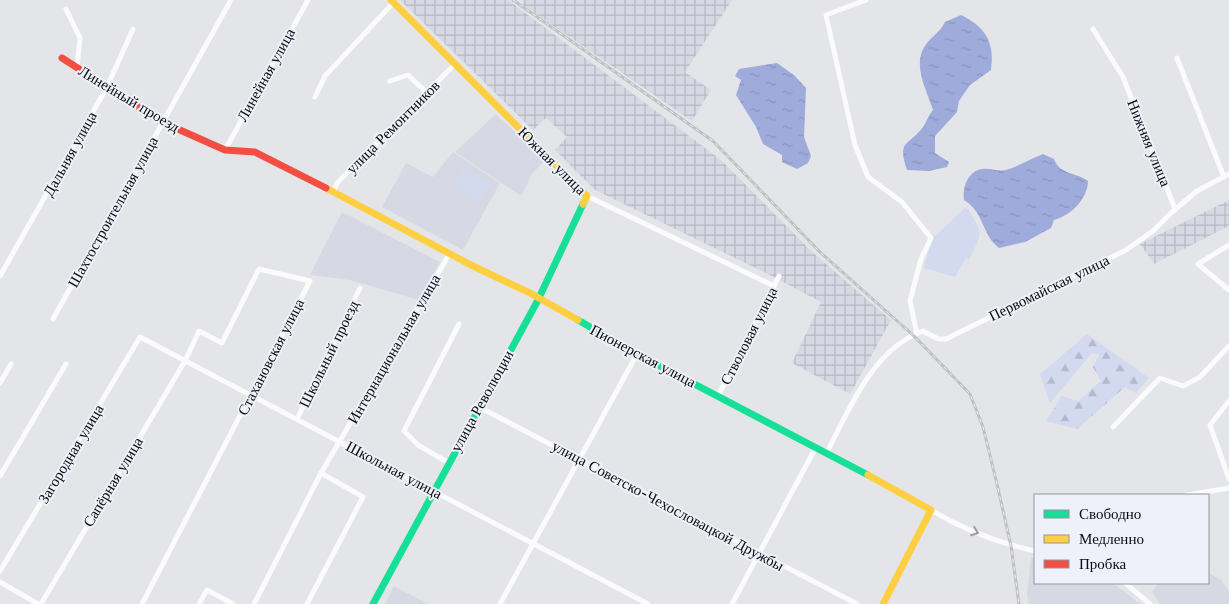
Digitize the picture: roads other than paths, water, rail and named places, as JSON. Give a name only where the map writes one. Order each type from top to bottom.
[{"type":"street","name":"Шахтостроительная улица","points":[[53,319],[231,0]]},
{"type":"street","name":"Линейная улица","points":[[225,150],[308,0]]},
{"type":"street","points":[[827,452],[868,377],[887,354],[915,335],[910,301],[921,259],[931,238],[902,202],[868,177],[855,145],[826,16],[866,0]]},
{"type":"street","points":[[315,97],[325,76],[392,1]]},
{"type":"street","name":"Южная улица","points":[[392,1],[587,196],[774,286]]},
{"type":"street","points":[[66,10],[80,38],[77,68]]},
{"type":"street","name":"Дальняя улица","points":[[0,276],[108,87],[133,29]]},
{"type":"street","name":"Нижняя улица","points":[[1093,29],[1123,77],[1175,209]]},
{"type":"street","name":"Линейный проезд","points":[[62,58],[162,122],[225,150],[255,152]]},
{"type":"street","points":[[1177,58],[1226,175]]},
{"type":"street","name":"улица Ремонтников","points":[[334,192],[337,183],[455,64]]},
{"type":"street","points":[[390,82],[408,75],[427,93]]},
{"type":"street","name":"Пионерская улица","points":[[255,152],[530,293],[538,300],[637,354],[827,452],[967,530],[1011,546],[1034,551]]},
{"type":"street","name":"Первомайская улица","points":[[915,335],[923,331],[938,339],[946,338],[1126,250],[1153,231],[1175,209],[1198,191],[1226,175]]},
{"type":"street","name":"улица Революции","points":[[373,604],[538,300],[587,196]]},
{"type":"street","points":[[1229,245],[1198,264],[1229,290]]},
{"type":"street","name":"Интернациональная улица","points":[[254,604],[321,473],[450,253]]},
{"type":"street","name":"Стахановская улица","points":[[142,604],[252,396],[310,281],[259,269],[222,344],[199,331],[185,360]]},
{"type":"street","name":"Стволовая улица","points":[[718,396],[779,276]]},
{"type":"street","name":"Школьный проезд","points":[[297,419],[360,288]]},
{"type":"street","points":[[449,463],[418,445],[404,431],[459,324]]},
{"type":"street","name":"Школьная улица","points":[[140,337],[648,604]]},
{"type":"street","name":"Загородная улица","points":[[0,571],[140,337]]},
{"type":"street","points":[[1113,427],[1160,378],[1183,386],[1200,376],[1229,346]]},
{"type":"street","points":[[500,604],[637,354]]},
{"type":"street","name":"Сапёрная улица","points":[[39,604],[185,360]]},
{"type":"street","points":[[0,382],[11,364]]},
{"type":"street","points":[[0,476],[66,364]]},
{"type":"street","points":[[1229,401],[1210,425],[1229,479]]},
{"type":"street","name":"улица Советско-Чехословацкой Дружбы","points":[[479,407],[857,604]]},
{"type":"street","points":[[1223,409],[1229,412]]},
{"type":"street","points":[[732,604],[816,447]]},
{"type":"street","points":[[307,604],[363,498],[321,473]]},
{"type":"street","points":[[1193,494],[1229,488]]},
{"type":"street","points":[[883,604],[931,510]]},
{"type":"street","points":[[0,582],[39,604]]},
{"type":"street","points":[[1126,584],[1150,604]]},
{"type":"street","points":[[199,604],[207,590],[233,604]]},
{"type":"water","points":[[961,15],[977,25],[987,37],[992,52],[991,70],[970,85],[959,101],[957,112],[935,136],[935,153],[949,162],[947,167],[929,171],[907,170],[903,153],[904,148],[923,127],[933,110],[920,69],[921,53],[945,22]]},
{"type":"water","points":[[777,63],[794,75],[806,88],[804,137],[811,156],[808,163],[797,169],[782,162],[782,155],[763,144],[756,127],[736,95],[741,80],[735,76],[739,69]]},
{"type":"water","points":[[1043,154],[1054,159],[1064,171],[1088,181],[1085,194],[1072,210],[1054,220],[1051,228],[1025,242],[999,248],[989,236],[976,211],[964,200],[965,185],[977,170],[1006,170]]},
{"type":"railway","points":[[513,0],[713,141],[821,253],[914,336],[970,394],[983,427],[997,484],[1011,546],[1019,604]]}]
